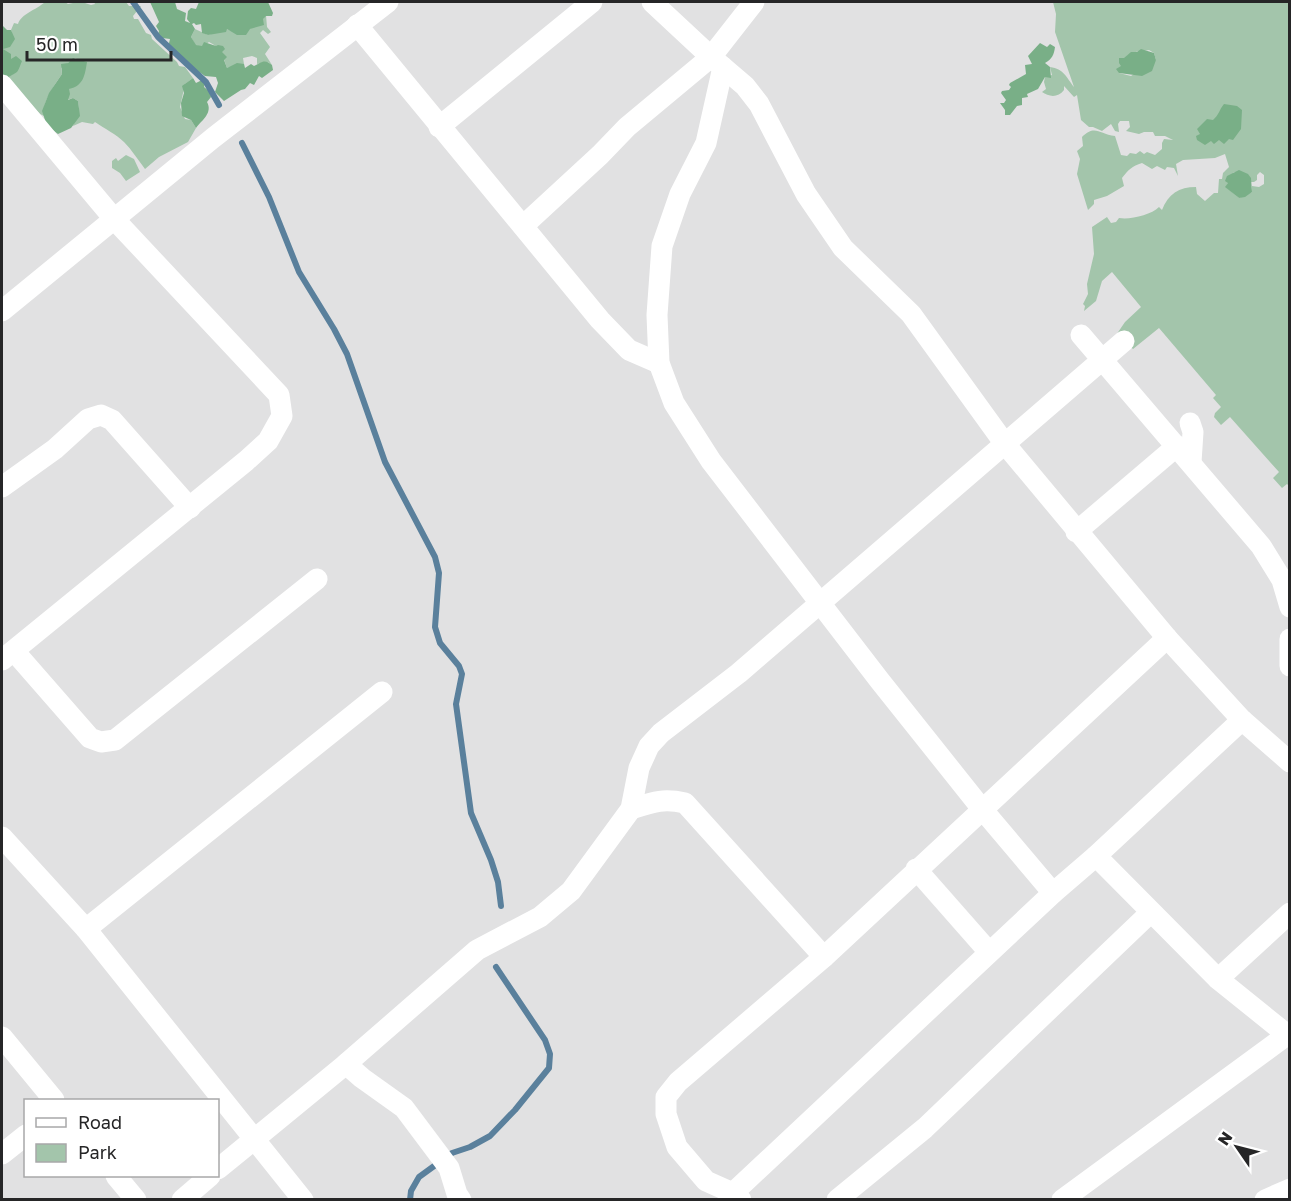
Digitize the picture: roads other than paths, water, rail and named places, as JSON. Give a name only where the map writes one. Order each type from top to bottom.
[{"type":"street","points":[[2,311],[213,138],[388,2]]},
{"type":"street","points":[[440,127],[592,2]]},
{"type":"street","points":[[652,2],[745,86],[759,104],[806,194],[843,248],[910,314],[1005,444],[1076,532],[1167,638],[1242,720],[1290,762]]},
{"type":"street","points":[[523,226],[627,127],[717,62],[754,2]]},
{"type":"street","points":[[357,24],[600,320],[629,350],[659,363]]},
{"type":"street","points":[[717,62],[706,143],[680,194],[662,246],[657,315],[659,363],[674,403],[711,461],[880,681],[981,809],[1053,893]]},
{"type":"street","points":[[2,85],[115,220],[279,395],[282,416],[268,441],[190,508],[8,655],[90,738],[101,742],[115,740],[317,579]]},
{"type":"street","points":[[1080,335],[1261,546],[1282,580],[1290,607]]},
{"type":"street","points":[[219,1168],[346,1064],[477,950],[540,917],[571,891],[632,809],[639,768],[649,746],[660,733],[738,673],[821,603],[1124,341]]},
{"type":"street","points":[[2,487],[55,449],[88,419],[101,415],[112,420],[190,508]]},
{"type":"street","points":[[1190,423],[1193,432],[1191,462]]},
{"type":"street","points":[[1076,532],[1177,446]]},
{"type":"street","points":[[1167,638],[824,957],[678,1082],[666,1098],[666,1114],[677,1147],[706,1181],[737,1196],[989,952],[1242,720]]},
{"type":"street","points":[[1290,639],[1290,666]]},
{"type":"street","points":[[86,929],[382,692]]},
{"type":"street","points":[[632,809],[670,799],[685,803],[824,957]]},
{"type":"street","points":[[2,837],[86,929],[303,1200]]},
{"type":"street","points":[[1062,1200],[1288,1036],[1218,979],[1150,913],[1096,856]]},
{"type":"street","points":[[916,869],[989,952]]},
{"type":"street","points":[[837,1200],[925,1128],[1150,913]]},
{"type":"street","points":[[1218,979],[1290,913]]},
{"type":"street","points":[[2,1036],[52,1099]]},
{"type":"street","points":[[346,1064],[404,1108],[449,1168],[460,1200]]},
{"type":"street","points":[[2,1154],[24,1137]]},
{"type":"street","points":[[117,1177],[136,1200]]},
{"type":"street","points":[[182,1200],[209,1177]]},
{"type":"street","points":[[1265,1200],[1290,1189]]},
{"type":"waterway","points":[[133,2],[158,37],[206,82],[219,105]]},
{"type":"waterway","points":[[242,143],[269,197],[299,272],[347,354],[385,462],[435,557],[439,573],[435,627],[440,643],[459,666],[462,674],[456,704],[471,813],[491,860],[498,882],[501,906]]},
{"type":"waterway","points":[[410,1200],[411,1191],[419,1177],[452,1153],[470,1147],[490,1136],[515,1110],[549,1068],[550,1054],[545,1040],[496,967]]}]
